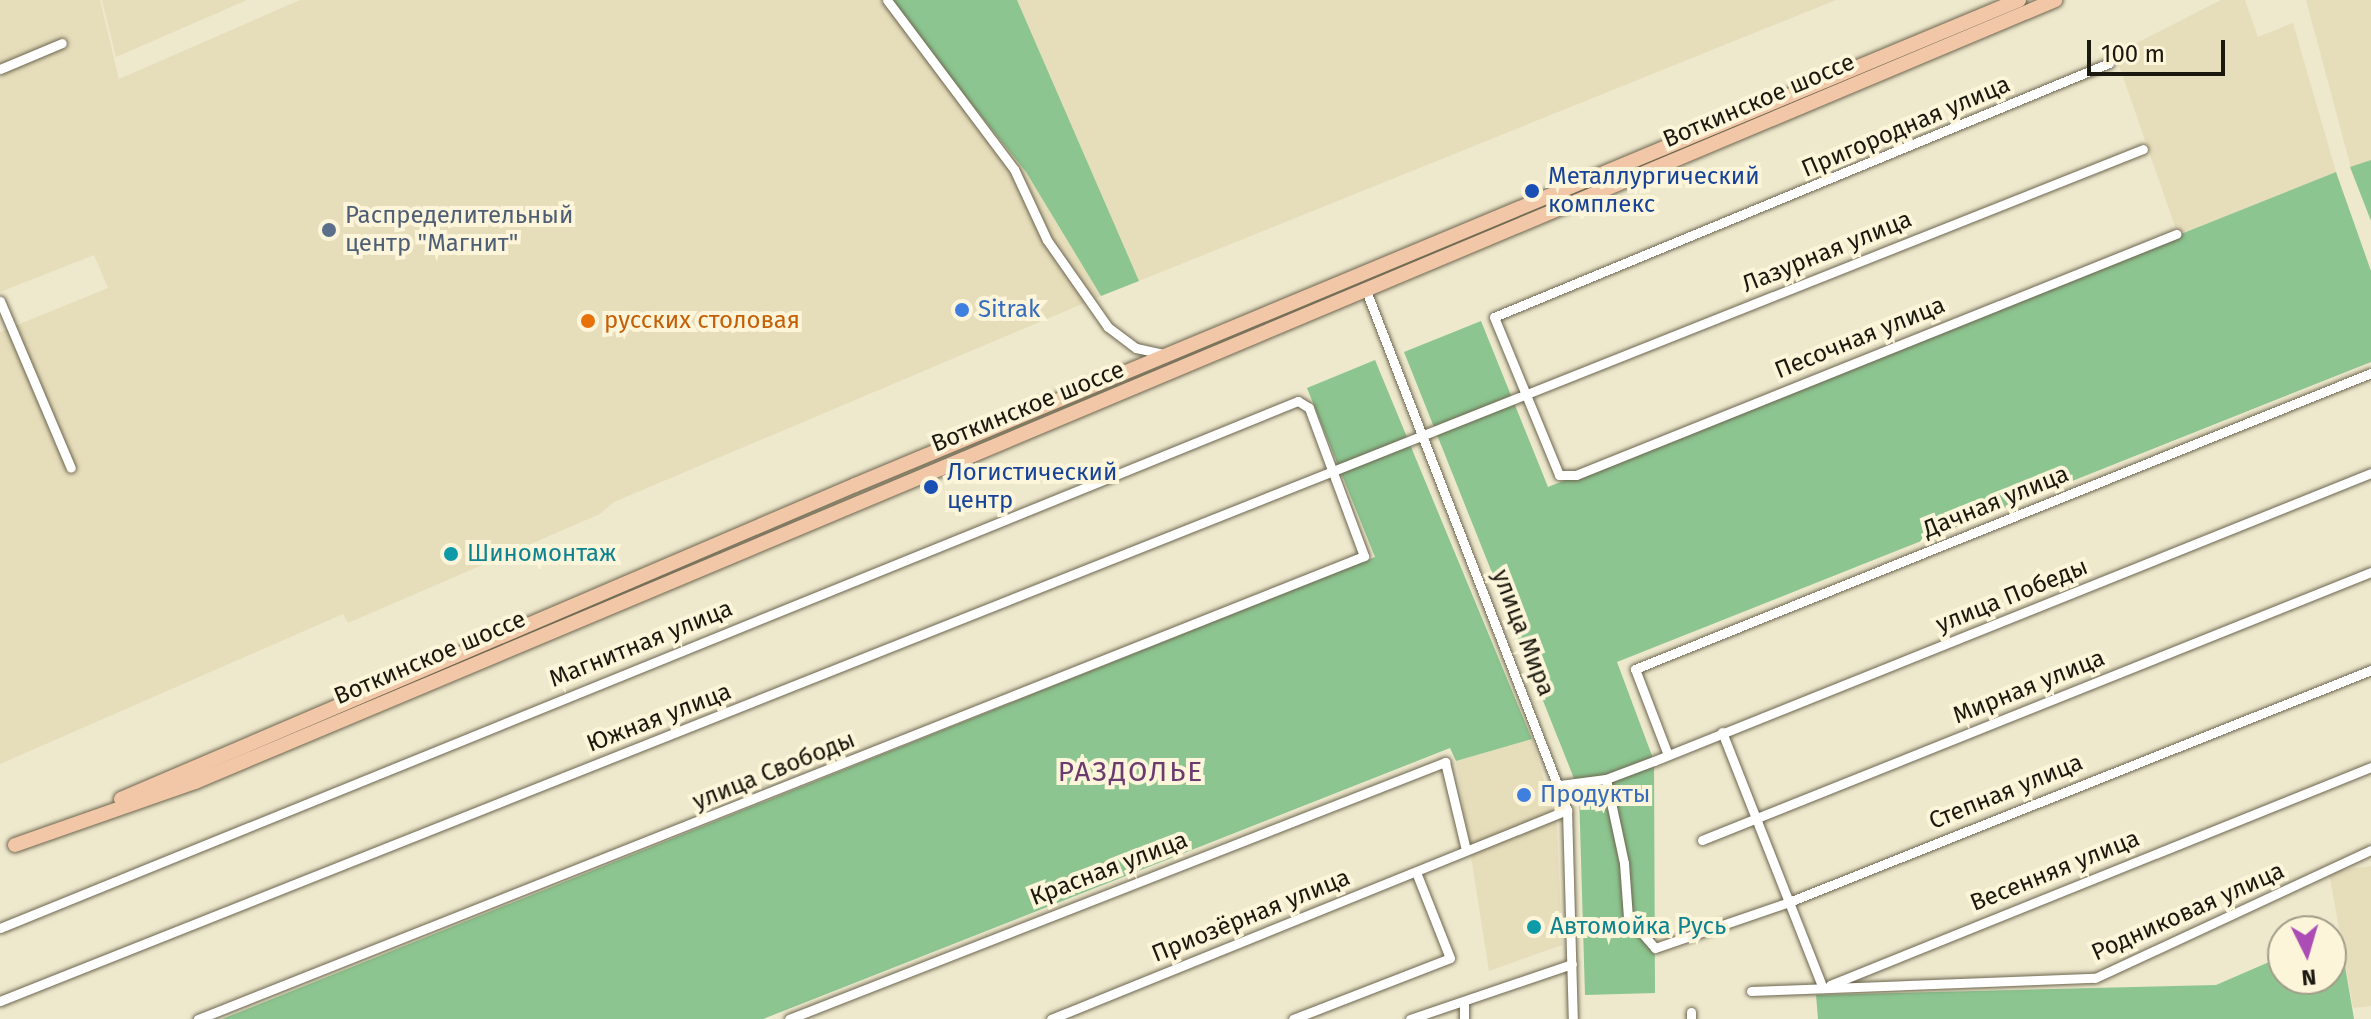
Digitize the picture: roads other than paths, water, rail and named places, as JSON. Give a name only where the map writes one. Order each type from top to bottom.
[{"type":"main road","name":"Воткинское шоссе","points":[[15,845],[195,782],[1363,284],[2019,0]]},
{"type":"main road","name":"Воткинское шоссе","points":[[0,851],[804,507],[1172,356],[1363,284],[2055,0]]},
{"type":"street","points":[[887,0],[1014,169],[1047,240],[1108,327],[1136,348],[1172,356]]},
{"type":"street","points":[[0,69],[62,43]]},
{"type":"street","name":"Пригородная улица","points":[[1527,394],[1494,317],[2109,63]]},
{"type":"street","name":"Лазурная улица","points":[[1426,435],[2143,149]]},
{"type":"street","name":"Песочная улица","points":[[1527,394],[1559,475],[1576,475],[2176,234]]},
{"type":"street","name":"улица Мира","points":[[1363,284],[1426,435],[1560,785],[1567,810],[1573,1019]]},
{"type":"street","points":[[0,301],[71,468]]},
{"type":"street","name":"Дачная улица","points":[[1668,755],[1635,669],[2371,373]]},
{"type":"street","name":"Магнитная улица","points":[[0,928],[1298,401],[1309,408],[1332,472]]},
{"type":"street","name":"Южная улица","points":[[0,1001],[1426,435]]},
{"type":"street","name":"улица Свободы","points":[[198,1019],[1364,556],[1332,472]]},
{"type":"street","name":"улица Победы","points":[[1560,785],[1606,779],[2371,473]]},
{"type":"street","name":"Мирная улица","points":[[1702,840],[2371,572]]},
{"type":"street","name":"Степная улица","points":[[1606,779],[1624,863],[1628,917],[1655,948],[1789,902],[2371,670]]},
{"type":"street","points":[[1722,732],[1823,988]]},
{"type":"street","name":"Красная улица","points":[[789,1019],[1445,762],[1466,850]]},
{"type":"street","name":"Весенняя улица","points":[[1751,991],[1823,988],[2371,767]]},
{"type":"street","name":"Приозёрная улица","points":[[1051,1019],[1567,810]]},
{"type":"street","name":"Родниковая улица","points":[[1823,988],[2095,978],[2371,850]]},
{"type":"street","points":[[1293,1019],[1450,958],[1416,872]]},
{"type":"street","points":[[1410,1019],[1572,964]]},
{"type":"street","points":[[1464,1001],[1464,1019]]},
{"type":"place","name":"Металлургический комплекс","points":[[1532,191]]},
{"type":"place","name":"Распределительный центр \"Магнит\"","points":[[329,230]]},
{"type":"place","name":"Sitrak","points":[[962,310]]},
{"type":"place","name":"русских столовая","points":[[588,321]]},
{"type":"place","name":"Логистический центр","points":[[931,487]]},
{"type":"place","name":"Шиномонтаж","points":[[451,554]]},
{"type":"place","name":"Продукты","points":[[1524,795]]},
{"type":"place","name":"Автомойка Русь","points":[[1534,927]]},
{"type":"district","name":"РАЗДОЛЬЕ","points":[[1131,772]]}]
